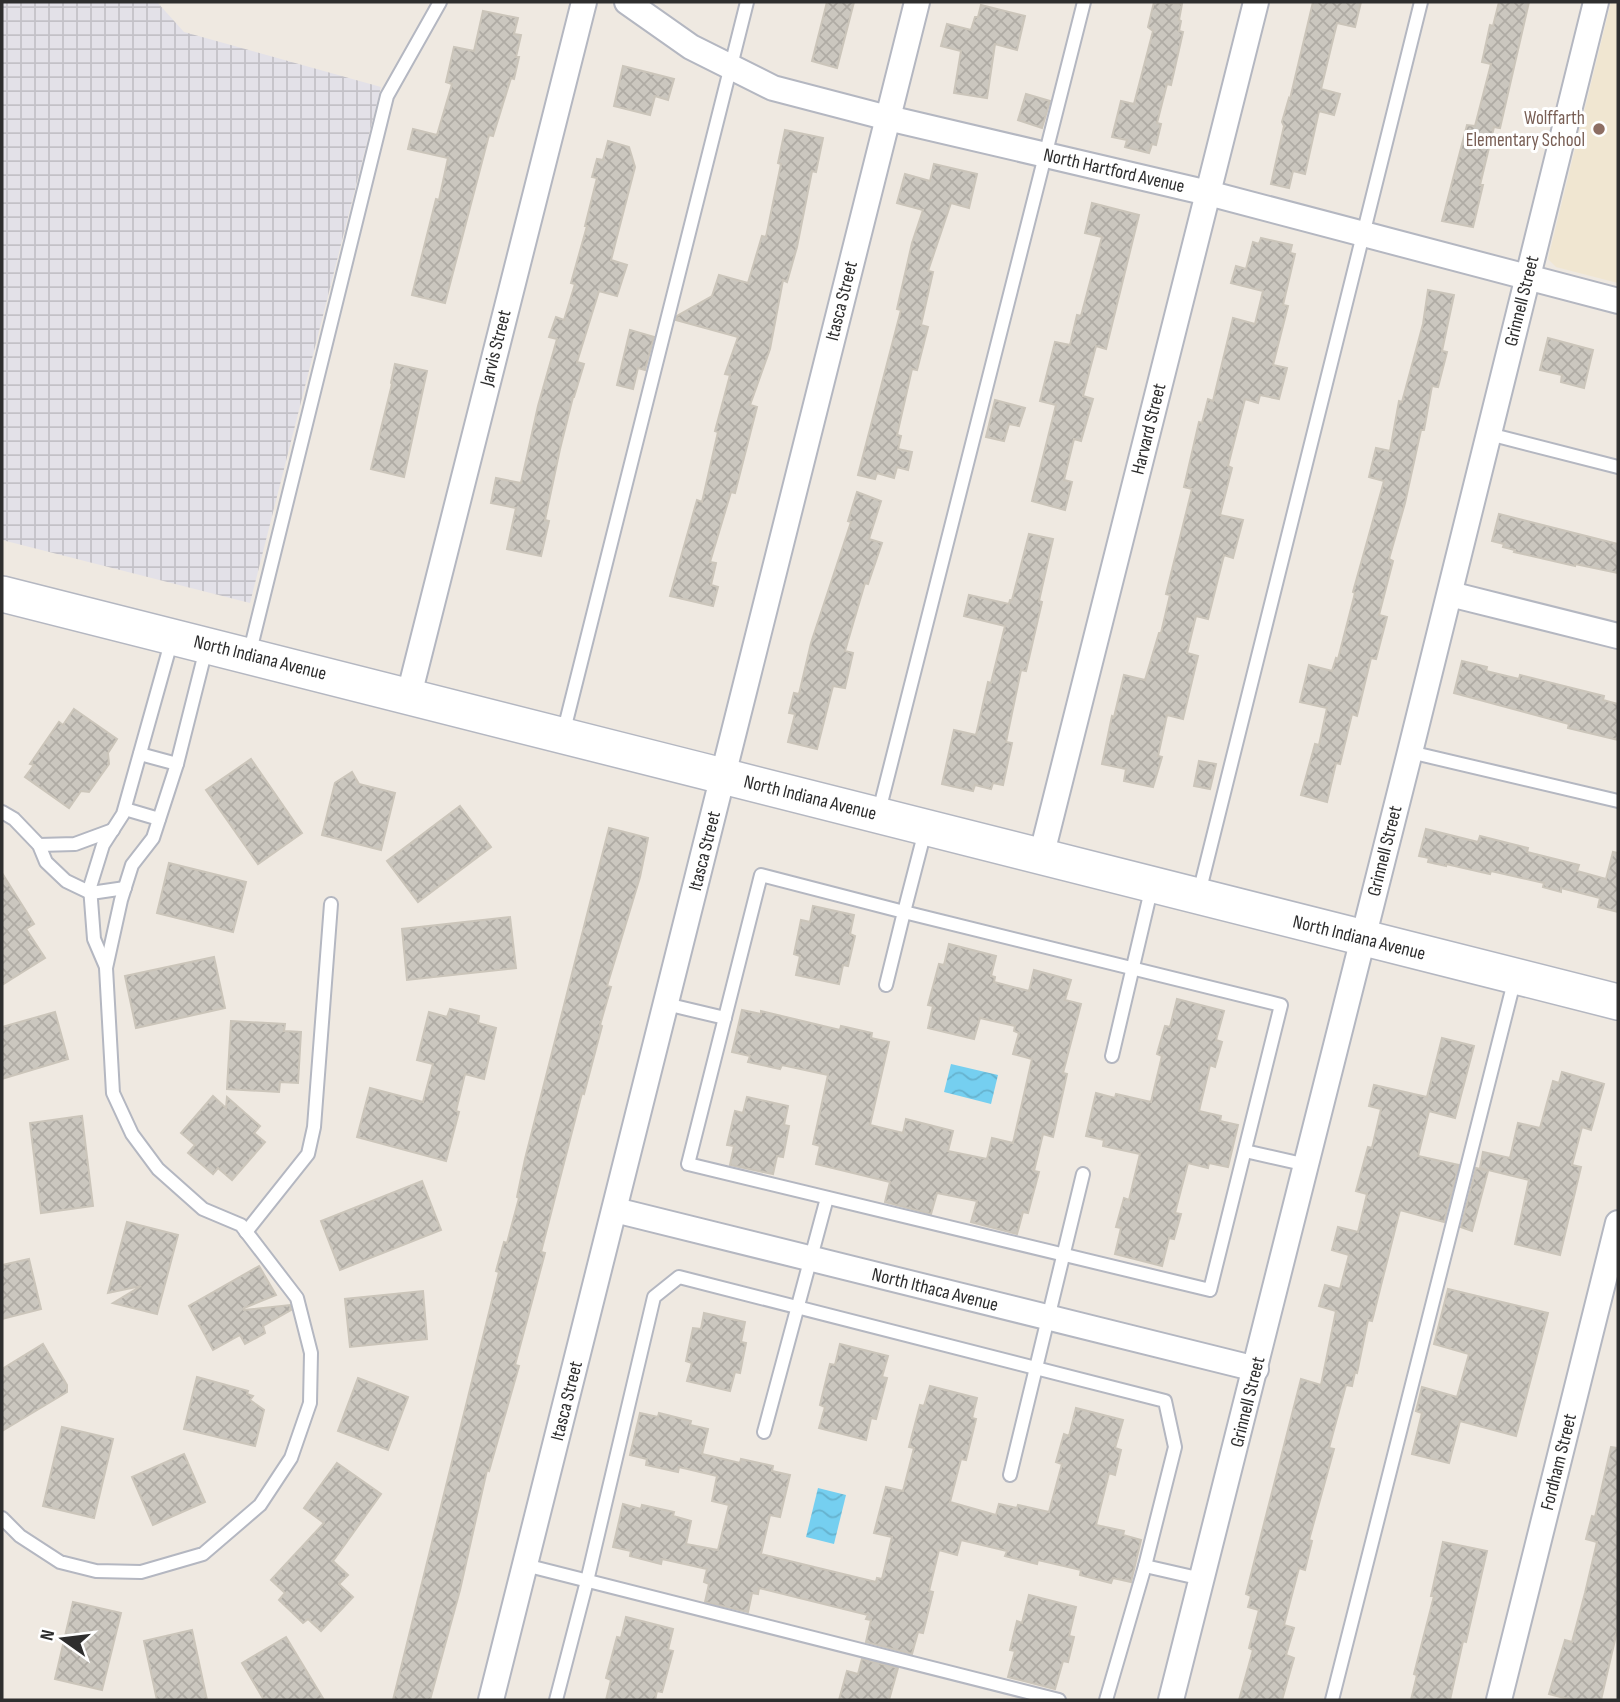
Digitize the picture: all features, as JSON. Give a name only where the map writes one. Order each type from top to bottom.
[{"type":"main road","name":"North Indiana Avenue","points":[[2,594],[1618,1002]]},
{"type":"street","name":"Jarvis Street","points":[[409,695],[584,2]]},
{"type":"street","name":"North Hartford Avenue","points":[[627,2],[691,47],[774,88],[888,118],[1209,194],[1618,301]]},
{"type":"street","name":"Itasca Street","points":[[491,1700],[917,2]]},
{"type":"street","name":"Harvard Street","points":[[1041,857],[1256,2]]},
{"type":"street","name":"Grinnell Street","points":[[1171,1700],[1450,594],[1596,2]]},
{"type":"street","points":[[1450,594],[1618,636]]},
{"type":"street","name":"North Ithaca Avenue","points":[[615,1210],[1256,1369]]},
{"type":"street","name":"Fordham Street","points":[[1499,1700],[1618,1223]]},
{"type":"lane","points":[[249,656],[387,96],[440,2]]},
{"type":"lane","points":[[563,734],[747,2]]},
{"type":"lane","points":[[878,815],[1084,2]]},
{"type":"lane","points":[[1198,897],[1421,2]]},
{"type":"lane","points":[[1489,434],[1618,467]]},
{"type":"lane","points":[[106,968],[94,939],[90,887],[103,845],[125,809],[173,636]]},
{"type":"lane","points":[[2,1518],[20,1536],[60,1562],[96,1571],[141,1572],[203,1554],[260,1505],[291,1458],[310,1403],[311,1353],[297,1298],[240,1225],[203,1209],[158,1169],[132,1134],[113,1093],[106,968],[132,865],[153,838],[177,764],[207,645]]},
{"type":"lane","points":[[1410,752],[1618,801]]},
{"type":"lane","points":[[140,754],[177,764]]},
{"type":"lane","points":[[125,809],[159,819]]},
{"type":"lane","points":[[2,812],[14,819],[40,845],[46,862],[66,881],[91,893],[125,888]]},
{"type":"lane","points":[[886,985],[926,828]]},
{"type":"lane","points":[[40,845],[75,844],[113,830]]},
{"type":"lane","points":[[761,876],[1133,968],[1281,1005],[1210,1290],[688,1164],[761,876]]},
{"type":"lane","points":[[1112,1056],[1152,885]]},
{"type":"lane","points":[[246,1232],[307,1154],[314,1127],[331,904]]},
{"type":"lane","points":[[1332,1700],[1515,976]]},
{"type":"lane","points":[[666,1004],[725,1018]]},
{"type":"lane","points":[[1245,1150],[1307,1165]]},
{"type":"lane","points":[[1010,1475],[1083,1174]]},
{"type":"lane","points":[[764,1432],[827,1198]]},
{"type":"lane","points":[[555,1700],[587,1581],[654,1297],[679,1277],[1166,1401],[1175,1447],[1145,1566],[1106,1700]]},
{"type":"lane","points":[[525,1565],[1059,1700]]},
{"type":"lane","points":[[1145,1566],[1202,1579]]},
{"type":"shaded area","points":[[2,2],[157,2],[184,32],[381,87],[250,603],[2,540]]},
{"type":"shaded area","name":"Wolffarth Elementary School","points":[[1611,2],[1618,2],[1618,283],[1556,267],[1548,259]]},
{"type":"water","points":[[951,1064],[998,1075],[991,1104],[944,1092]]},
{"type":"water","points":[[818,1488],[846,1495],[834,1544],[806,1537]]},
{"type":"building","points":[[827,2],[854,2],[837,68],[812,61]]},
{"type":"building","points":[[1154,2],[1182,4],[1179,31],[1183,32],[1171,85],[1167,84],[1157,123],[1161,124],[1156,145],[1152,144],[1149,153],[1125,147],[1127,140],[1112,137],[1121,101],[1134,104],[1153,31],[1148,27]]},
{"type":"building","points":[[1313,2],[1361,2],[1355,27],[1337,23],[1321,89],[1340,94],[1334,115],[1319,111],[1305,174],[1293,171],[1289,188],[1271,184],[1284,126],[1282,122]]},
{"type":"building","points":[[1499,2],[1529,2],[1500,128],[1494,127],[1473,227],[1442,221],[1467,125],[1475,126],[1491,64],[1482,62],[1490,25],[1493,26]]},
{"type":"building","points":[[981,5],[1025,16],[1017,50],[995,44],[987,98],[954,93],[961,51],[941,46],[947,24],[971,30]]},
{"type":"building","points":[[483,11],[518,18],[514,34],[521,35],[516,57],[519,57],[514,79],[511,78],[493,136],[489,135],[445,303],[412,295],[448,158],[408,149],[413,129],[437,135],[452,84],[446,82],[454,47],[474,51]]},
{"type":"building","points":[[623,66],[674,79],[668,100],[655,96],[650,115],[614,106]]},
{"type":"building","points":[[1026,94],[1050,101],[1042,128],[1018,120]]},
{"type":"building","points":[[785,130],[823,138],[816,172],[812,171],[797,247],[787,282],[783,280],[770,349],[750,405],[757,407],[735,493],[731,492],[710,562],[716,563],[711,585],[718,587],[713,606],[670,596],[697,500],[702,502],[718,432],[715,431],[730,375],[725,374],[738,337],[676,320],[677,316],[712,296],[719,275],[748,283],[762,236],[766,237]]},
{"type":"building","points":[[608,141],[629,147],[635,167],[611,260],[627,265],[617,296],[599,291],[577,362],[584,364],[560,449],[545,520],[549,521],[541,556],[507,549],[516,508],[491,503],[496,478],[521,483],[538,406],[557,339],[549,337],[556,317],[564,320],[575,284],[571,283],[597,178],[592,177],[597,159],[603,160]]},
{"type":"building","points":[[934,164],[977,174],[969,208],[951,203],[928,271],[933,272],[921,325],[928,327],[917,370],[912,369],[897,435],[901,436],[898,449],[912,452],[908,470],[897,467],[894,478],[877,473],[875,479],[858,475],[901,310],[897,309],[912,243],[923,210],[897,203],[905,174],[930,181]]},
{"type":"building","points":[[1092,203],[1139,215],[1106,349],[1096,346],[1083,396],[1093,399],[1081,441],[1074,439],[1064,480],[1072,482],[1065,510],[1032,501],[1056,405],[1040,401],[1055,342],[1070,345],[1077,315],[1081,316],[1102,237],[1085,233]]},
{"type":"building","points":[[1261,238],[1292,245],[1290,253],[1295,254],[1283,305],[1288,306],[1273,365],[1287,368],[1279,399],[1260,395],[1258,403],[1245,399],[1228,466],[1232,468],[1220,515],[1243,520],[1233,558],[1224,555],[1208,619],[1196,616],[1187,653],[1198,656],[1183,719],[1167,715],[1158,756],[1162,757],[1153,787],[1124,781],[1126,769],[1102,764],[1112,716],[1114,717],[1124,675],[1145,680],[1161,633],[1170,595],[1166,594],[1192,489],[1184,487],[1199,422],[1202,423],[1208,399],[1213,401],[1233,318],[1255,324],[1263,291],[1231,283],[1236,266],[1246,269],[1253,242],[1259,244]]},
{"type":"building","points":[[1428,290],[1454,295],[1442,351],[1447,352],[1438,387],[1432,386],[1424,430],[1421,430],[1389,559],[1393,561],[1379,615],[1387,617],[1376,659],[1371,658],[1357,716],[1352,714],[1340,764],[1336,763],[1327,802],[1301,795],[1315,744],[1319,745],[1327,708],[1300,702],[1309,665],[1332,671],[1336,658],[1338,659],[1355,593],[1353,592],[1384,481],[1369,477],[1376,448],[1390,451],[1399,401],[1402,402],[1423,324]]},
{"type":"building","points":[[630,330],[654,337],[645,370],[638,368],[633,389],[617,385]]},
{"type":"building","points":[[1548,338],[1593,350],[1584,388],[1561,382],[1562,375],[1540,370]]},
{"type":"building","points":[[395,364],[427,371],[404,477],[371,469]]},
{"type":"building","points":[[995,400],[1025,408],[1019,426],[1009,424],[1004,441],[986,437]]},
{"type":"building","points":[[857,492],[881,501],[869,539],[882,543],[868,584],[865,583],[845,651],[853,653],[845,688],[833,686],[817,749],[788,742],[795,714],[789,713],[794,693],[799,694],[811,643],[851,522],[848,521]]},
{"type":"building","points":[[1499,514],[1618,544],[1618,573],[1575,566],[1503,547],[1504,544],[1492,541]]},
{"type":"building","points":[[1029,534],[1053,539],[1039,601],[1042,602],[1026,671],[1021,670],[1006,742],[1012,743],[1003,785],[993,783],[991,789],[975,785],[973,791],[942,784],[954,730],[976,735],[1005,626],[964,616],[969,595],[1009,604]]},
{"type":"building","points":[[1462,661],[1487,667],[1486,671],[1519,679],[1520,675],[1604,696],[1603,700],[1618,704],[1618,740],[1568,728],[1569,724],[1454,693]]},
{"type":"building","points":[[74,709],[117,739],[108,753],[109,764],[89,792],[81,791],[69,808],[25,777],[34,765],[30,764],[59,722],[63,725]]},
{"type":"building","points":[[251,759],[302,833],[258,864],[206,790]]},
{"type":"building","points":[[1199,761],[1216,764],[1210,789],[1194,786]]},
{"type":"building","points":[[352,772],[359,784],[395,793],[381,850],[322,835],[335,783]]},
{"type":"building","points":[[460,806],[491,847],[418,902],[387,861]]},
{"type":"building","points":[[609,828],[648,838],[640,877],[607,986],[611,987],[600,1025],[602,1026],[541,1252],[545,1253],[515,1365],[519,1366],[489,1471],[487,1470],[460,1590],[430,1700],[393,1700],[499,1272],[496,1271],[519,1198],[517,1197],[525,1159]]},
{"type":"building","points":[[1426,829],[1478,842],[1480,836],[1528,848],[1527,852],[1579,865],[1577,871],[1606,879],[1613,852],[1618,853],[1618,912],[1598,907],[1600,898],[1561,888],[1561,892],[1543,887],[1544,883],[1491,871],[1490,874],[1428,862],[1429,858],[1419,856]]},
{"type":"building","points":[[169,863],[246,882],[233,932],[157,913]]},
{"type":"building","points":[[2,873],[34,924],[26,929],[45,958],[2,985]]},
{"type":"building","points":[[813,906],[854,915],[850,934],[855,936],[848,966],[843,965],[839,984],[796,975],[800,956],[794,954],[801,920],[810,922]]},
{"type":"building","points":[[510,917],[516,968],[407,980],[402,929]]},
{"type":"building","points":[[949,944],[996,956],[991,976],[995,977],[994,982],[1029,991],[1034,970],[1071,980],[1065,1000],[1081,1004],[1063,1073],[1067,1074],[1053,1137],[1043,1134],[1034,1171],[1039,1172],[1028,1213],[1023,1212],[1017,1234],[971,1222],[977,1201],[937,1193],[931,1214],[885,1202],[890,1182],[816,1164],[820,1146],[813,1144],[828,1075],[782,1065],[780,1069],[748,1062],[750,1056],[732,1052],[742,1010],[761,1014],[761,1011],[840,1030],[841,1026],[872,1033],[871,1038],[889,1042],[870,1125],[903,1133],[906,1119],[953,1131],[948,1151],[987,1159],[992,1138],[1013,1143],[1032,1059],[1013,1054],[1019,1033],[1014,1031],[1015,1026],[980,1018],[974,1039],[928,1028],[933,1006],[928,1005],[939,964],[944,965]]},
{"type":"building","points":[[214,957],[225,1008],[136,1028],[125,976]]},
{"type":"building","points":[[1177,999],[1224,1011],[1216,1040],[1222,1042],[1215,1067],[1210,1065],[1199,1111],[1221,1116],[1220,1121],[1238,1125],[1228,1167],[1209,1163],[1208,1168],[1188,1163],[1175,1213],[1181,1214],[1174,1239],[1169,1238],[1162,1266],[1115,1254],[1121,1228],[1116,1227],[1124,1198],[1129,1200],[1140,1154],[1103,1146],[1104,1140],[1086,1136],[1096,1093],[1115,1098],[1116,1094],[1151,1102],[1162,1056],[1157,1054],[1165,1026],[1170,1027]]},
{"type":"building","points":[[450,1009],[479,1016],[478,1023],[496,1028],[484,1079],[465,1074],[456,1111],[459,1112],[446,1161],[357,1137],[370,1088],[423,1102],[433,1064],[417,1060],[429,1012],[447,1017]]},
{"type":"building","points":[[55,1012],[68,1059],[2,1079],[2,1027]]},
{"type":"building","points":[[231,1021],[285,1024],[284,1031],[301,1032],[298,1083],[280,1082],[279,1092],[227,1089]]},
{"type":"building","points":[[1442,1038],[1474,1046],[1455,1118],[1429,1111],[1418,1156],[1459,1165],[1444,1222],[1400,1210],[1372,1321],[1368,1320],[1357,1373],[1355,1372],[1352,1386],[1346,1385],[1329,1448],[1334,1449],[1309,1540],[1312,1541],[1305,1570],[1299,1568],[1284,1625],[1294,1628],[1286,1655],[1294,1658],[1282,1700],[1239,1700],[1253,1650],[1249,1648],[1259,1610],[1248,1607],[1251,1596],[1246,1594],[1301,1379],[1321,1385],[1336,1311],[1319,1306],[1325,1285],[1340,1289],[1349,1255],[1332,1250],[1338,1227],[1358,1232],[1367,1194],[1356,1191],[1368,1147],[1372,1148],[1381,1109],[1369,1106],[1374,1085],[1427,1097]]},
{"type":"building","points":[[1562,1072],[1604,1084],[1591,1130],[1582,1127],[1572,1165],[1581,1167],[1560,1255],[1515,1244],[1529,1180],[1480,1168],[1483,1152],[1510,1158],[1518,1123],[1540,1128],[1553,1081],[1559,1083]]},
{"type":"building","points":[[213,1096],[226,1108],[227,1097],[260,1126],[254,1133],[265,1142],[232,1180],[218,1168],[213,1174],[188,1153],[195,1145],[181,1133]]},
{"type":"building","points":[[747,1097],[788,1106],[784,1125],[789,1126],[783,1157],[777,1156],[773,1174],[730,1165],[734,1146],[727,1145],[735,1111],[743,1113]]},
{"type":"building","points":[[82,1116],[93,1206],[41,1213],[30,1123]]},
{"type":"building","points":[[1476,1168],[1488,1171],[1472,1231],[1461,1227]]},
{"type":"building","points":[[422,1181],[441,1230],[340,1270],[321,1221]]},
{"type":"building","points":[[127,1222],[178,1235],[157,1314],[113,1303],[141,1286],[108,1293]]},
{"type":"building","points":[[29,1259],[41,1309],[2,1319],[2,1265]]},
{"type":"building","points":[[259,1266],[276,1295],[244,1310],[290,1305],[291,1310],[263,1326],[265,1333],[245,1344],[240,1335],[213,1350],[189,1306]]},
{"type":"building","points":[[1448,1289],[1548,1313],[1516,1436],[1460,1421],[1449,1463],[1412,1454],[1422,1413],[1416,1411],[1422,1387],[1457,1397],[1469,1354],[1434,1344]]},
{"type":"building","points":[[423,1291],[427,1339],[350,1347],[345,1299]]},
{"type":"building","points":[[704,1313],[745,1322],[741,1342],[746,1343],[740,1373],[735,1372],[730,1391],[687,1381],[692,1363],[686,1361],[693,1328],[701,1329]]},
{"type":"building","points":[[43,1344],[67,1385],[67,1392],[2,1431],[2,1369]]},
{"type":"building","points":[[840,1344],[888,1356],[882,1377],[887,1378],[876,1419],[871,1418],[866,1440],[819,1428],[825,1407],[820,1405],[830,1364],[835,1365]]},
{"type":"building","points":[[197,1377],[248,1391],[247,1394],[253,1396],[250,1400],[264,1410],[255,1446],[184,1429]]},
{"type":"building","points":[[358,1378],[408,1397],[388,1450],[338,1431]]},
{"type":"building","points":[[930,1386],[977,1398],[972,1418],[976,1419],[966,1460],[961,1459],[950,1502],[996,1515],[999,1504],[1049,1512],[1062,1464],[1056,1462],[1064,1434],[1069,1436],[1076,1408],[1123,1420],[1115,1448],[1121,1450],[1115,1475],[1109,1473],[1096,1525],[1124,1531],[1123,1535],[1141,1540],[1131,1582],[1113,1578],[1111,1583],[1080,1575],[1081,1570],[1005,1556],[1007,1551],[961,1540],[957,1555],[939,1550],[923,1633],[918,1632],[912,1654],[866,1642],[871,1620],[866,1619],[868,1615],[759,1588],[758,1594],[752,1593],[748,1612],[705,1602],[709,1584],[704,1582],[707,1569],[662,1559],[661,1564],[630,1556],[631,1551],[613,1547],[623,1504],[641,1509],[642,1505],[674,1512],[673,1516],[691,1521],[686,1544],[718,1550],[729,1505],[712,1501],[717,1476],[679,1467],[678,1472],[646,1465],[647,1459],[630,1455],[640,1413],[658,1417],[659,1413],[691,1421],[690,1425],[708,1429],[702,1454],[740,1463],[741,1459],[773,1466],[772,1471],[790,1475],[780,1517],[770,1515],[761,1554],[876,1582],[877,1578],[882,1579],[892,1537],[874,1533],[886,1487],[903,1491],[914,1448],[909,1447],[920,1405],[924,1406]]},
{"type":"building","points":[[62,1427],[113,1439],[94,1518],[43,1506]]},
{"type":"building","points":[[1611,1447],[1618,1448],[1618,1627],[1601,1700],[1572,1700],[1549,1694],[1565,1640],[1572,1642],[1585,1593],[1597,1542],[1586,1539],[1592,1516],[1595,1517]]},
{"type":"building","points":[[184,1454],[205,1502],[153,1525],[132,1477]]},
{"type":"building","points":[[337,1463],[381,1494],[333,1561],[348,1575],[339,1584],[353,1597],[321,1631],[308,1619],[303,1623],[279,1600],[285,1593],[271,1580],[324,1523],[304,1508]]},
{"type":"building","points":[[1443,1542],[1487,1551],[1450,1700],[1411,1700],[1417,1675],[1414,1674],[1434,1596],[1431,1596]]},
{"type":"building","points":[[1029,1595],[1076,1607],[1069,1636],[1074,1637],[1068,1662],[1063,1661],[1055,1689],[1008,1677],[1015,1651],[1010,1650],[1017,1621],[1022,1623]]},
{"type":"building","points":[[73,1602],[121,1613],[102,1690],[55,1679]]},
{"type":"building","points":[[626,1617],[673,1629],[668,1650],[673,1651],[662,1692],[657,1691],[655,1700],[606,1700],[611,1680],[606,1678],[617,1637],[621,1638]]},
{"type":"building","points":[[192,1630],[207,1700],[157,1700],[144,1641]]},
{"type":"building","points":[[286,1637],[324,1700],[264,1700],[242,1663]]},
{"type":"building","points":[[862,1659],[898,1668],[889,1700],[839,1700],[847,1671],[858,1674]]},
{"type":"place","name":"Wolffarth Elementary School","points":[[1599,129]]}]
